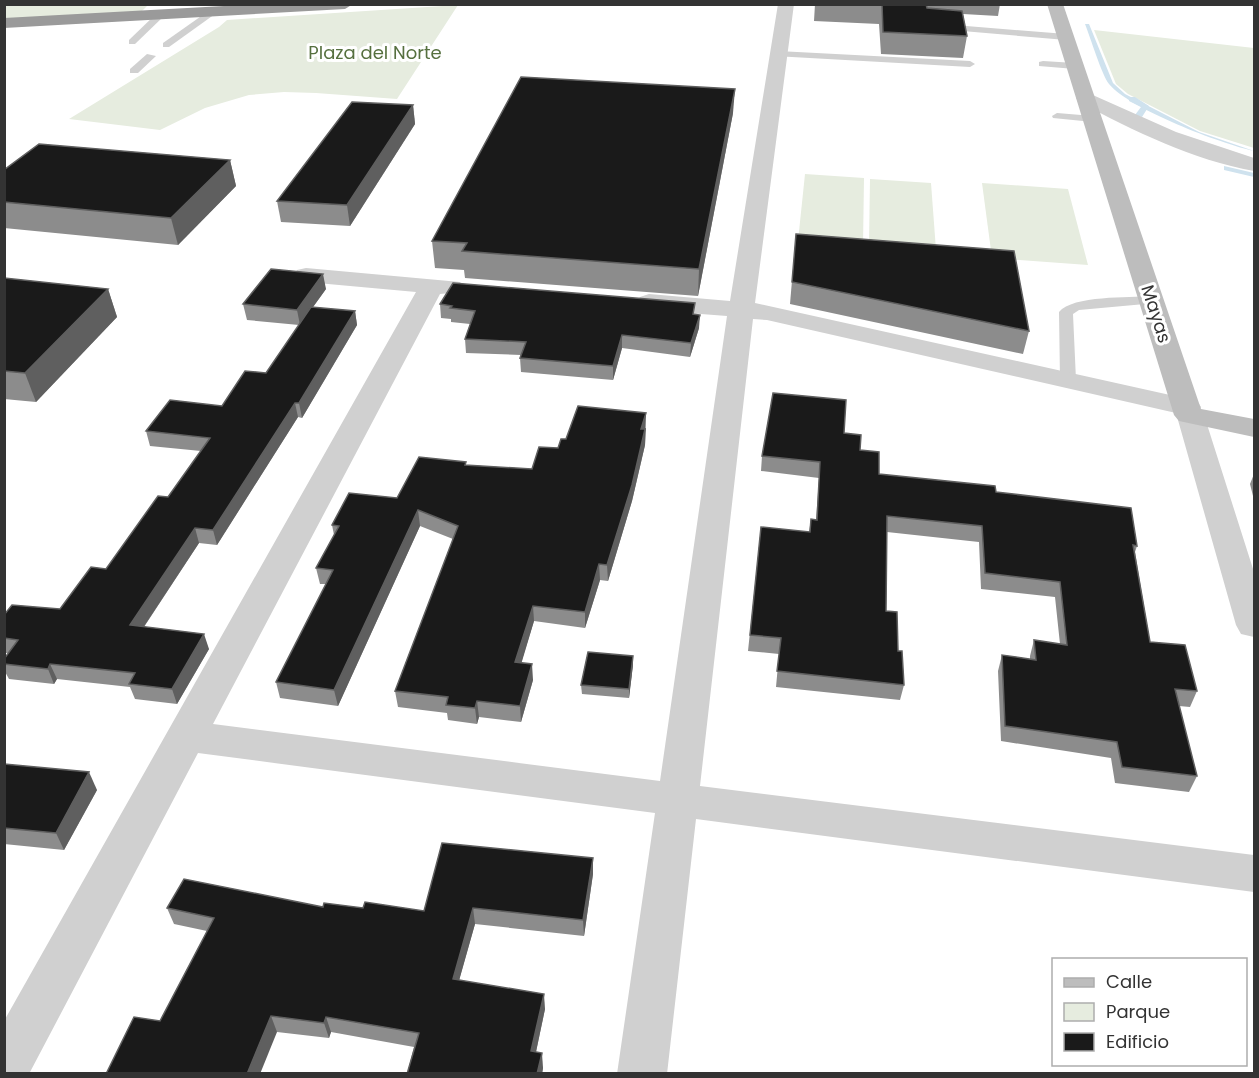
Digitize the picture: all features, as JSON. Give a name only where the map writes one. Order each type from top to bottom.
[{"type":"highway","points":[[4,23],[164,10],[259,10],[345,4]]},
{"type":"street","points":[[642,1074],[741,310],[786,4]]},
{"type":"street","name":"Mayas","points":[[1056,4],[1188,411],[1254,625]]},
{"type":"street","points":[[1089,109],[1215,155],[1254,165]]},
{"type":"street","points":[[306,275],[479,289]]},
{"type":"street","points":[[4,1070],[432,285]]},
{"type":"street","points":[[622,300],[767,312],[1068,380],[1252,429]]},
{"type":"street","points":[[186,736],[1254,874]]},
{"type":"lane","points":[[166,45],[215,9]]},
{"type":"lane","points":[[132,42],[164,10]]},
{"type":"lane","points":[[927,26],[1066,37]]},
{"type":"lane","points":[[778,54],[970,64]]},
{"type":"lane","points":[[134,71],[151,56]]},
{"type":"lane","points":[[1043,64],[1076,66]]},
{"type":"lane","points":[[1057,116],[1089,109]]},
{"type":"lane","points":[[1068,380],[1066,312],[1076,306],[1151,300]]},
{"type":"green space","points":[[4,5],[148,5],[141,12],[5,20]]},
{"type":"green space","name":"Plaza del Norte","points":[[458,5],[397,99],[284,92],[249,95],[205,108],[160,130],[69,119],[227,20]]},
{"type":"green space","points":[[1094,30],[1254,48],[1254,148],[1200,131],[1128,94],[1116,84]]},
{"type":"green space","points":[[805,174],[864,178],[863,246],[798,241]]},
{"type":"green space","points":[[870,179],[931,183],[936,250],[869,245]]},
{"type":"green space","points":[[982,183],[1068,189],[1088,265],[992,258]]},
{"type":"water","points":[[1085,24],[1089,24],[1113,83],[1125,94],[1199,132],[1254,151],[1221,141],[1177,124],[1120,94],[1106,79]]},
{"type":"building","points":[[882,4],[926,4],[927,8],[962,11],[967,36],[883,32]]},
{"type":"building","points":[[521,77],[735,89],[699,269],[462,251],[467,243],[432,241]]},
{"type":"building","points":[[352,102],[413,105],[347,205],[277,201]]},
{"type":"building","points":[[39,144],[230,160],[171,218],[4,202],[4,170]]},
{"type":"building","points":[[796,234],[1014,251],[1029,331],[792,282]]},
{"type":"building","points":[[271,269],[323,274],[297,310],[243,304]]},
{"type":"building","points":[[4,278],[108,289],[25,373],[4,371]]},
{"type":"building","points":[[453,283],[695,303],[693,314],[700,315],[691,343],[622,335],[613,366],[520,358],[526,342],[465,339],[475,311],[450,308],[452,306],[440,304]]},
{"type":"building","points":[[311,307],[355,311],[299,403],[295,403],[213,530],[195,528],[130,625],[204,634],[172,689],[129,684],[135,673],[50,664],[48,669],[4,664],[4,659],[18,640],[4,638],[4,615],[12,605],[60,609],[91,567],[106,569],[158,496],[168,497],[210,438],[146,431],[170,400],[222,406],[245,371],[266,373]]},
{"type":"building","points":[[773,393],[846,400],[844,433],[861,435],[860,450],[879,452],[879,474],[995,486],[996,492],[1131,508],[1137,546],[1133,545],[1150,642],[1185,645],[1197,691],[1175,689],[1197,776],[1122,767],[1117,742],[1005,726],[1002,655],[1036,660],[1034,640],[1067,645],[1060,582],[985,573],[982,526],[887,516],[886,611],[897,612],[898,651],[902,651],[904,685],[777,671],[781,638],[750,635],[761,527],[810,532],[811,519],[817,520],[820,462],[762,456]]},
{"type":"building","points":[[578,406],[646,413],[641,429],[645,429],[632,485],[607,565],[599,564],[585,612],[533,606],[515,662],[532,664],[520,706],[477,701],[475,708],[446,705],[448,697],[395,691],[458,526],[418,510],[334,690],[276,682],[333,570],[316,568],[339,526],[332,525],[349,493],[397,498],[419,457],[466,462],[465,465],[532,469],[539,447],[558,448],[561,439],[566,439]]},
{"type":"building","points":[[588,652],[633,656],[629,689],[581,685]]},
{"type":"building","points":[[4,764],[89,772],[56,833],[4,828]]},
{"type":"building","points":[[442,843],[593,858],[583,920],[473,908],[453,979],[544,994],[531,1051],[542,1053],[537,1074],[407,1074],[419,1033],[326,1017],[324,1023],[271,1016],[247,1074],[106,1074],[134,1017],[160,1021],[214,918],[167,908],[184,879],[323,907],[324,903],[363,908],[365,902],[424,911]]},
{"type":"waterway","points":[[1132,99],[1145,106],[1139,115]]},
{"type":"waterway","points":[[1227,168],[1254,175]]}]
